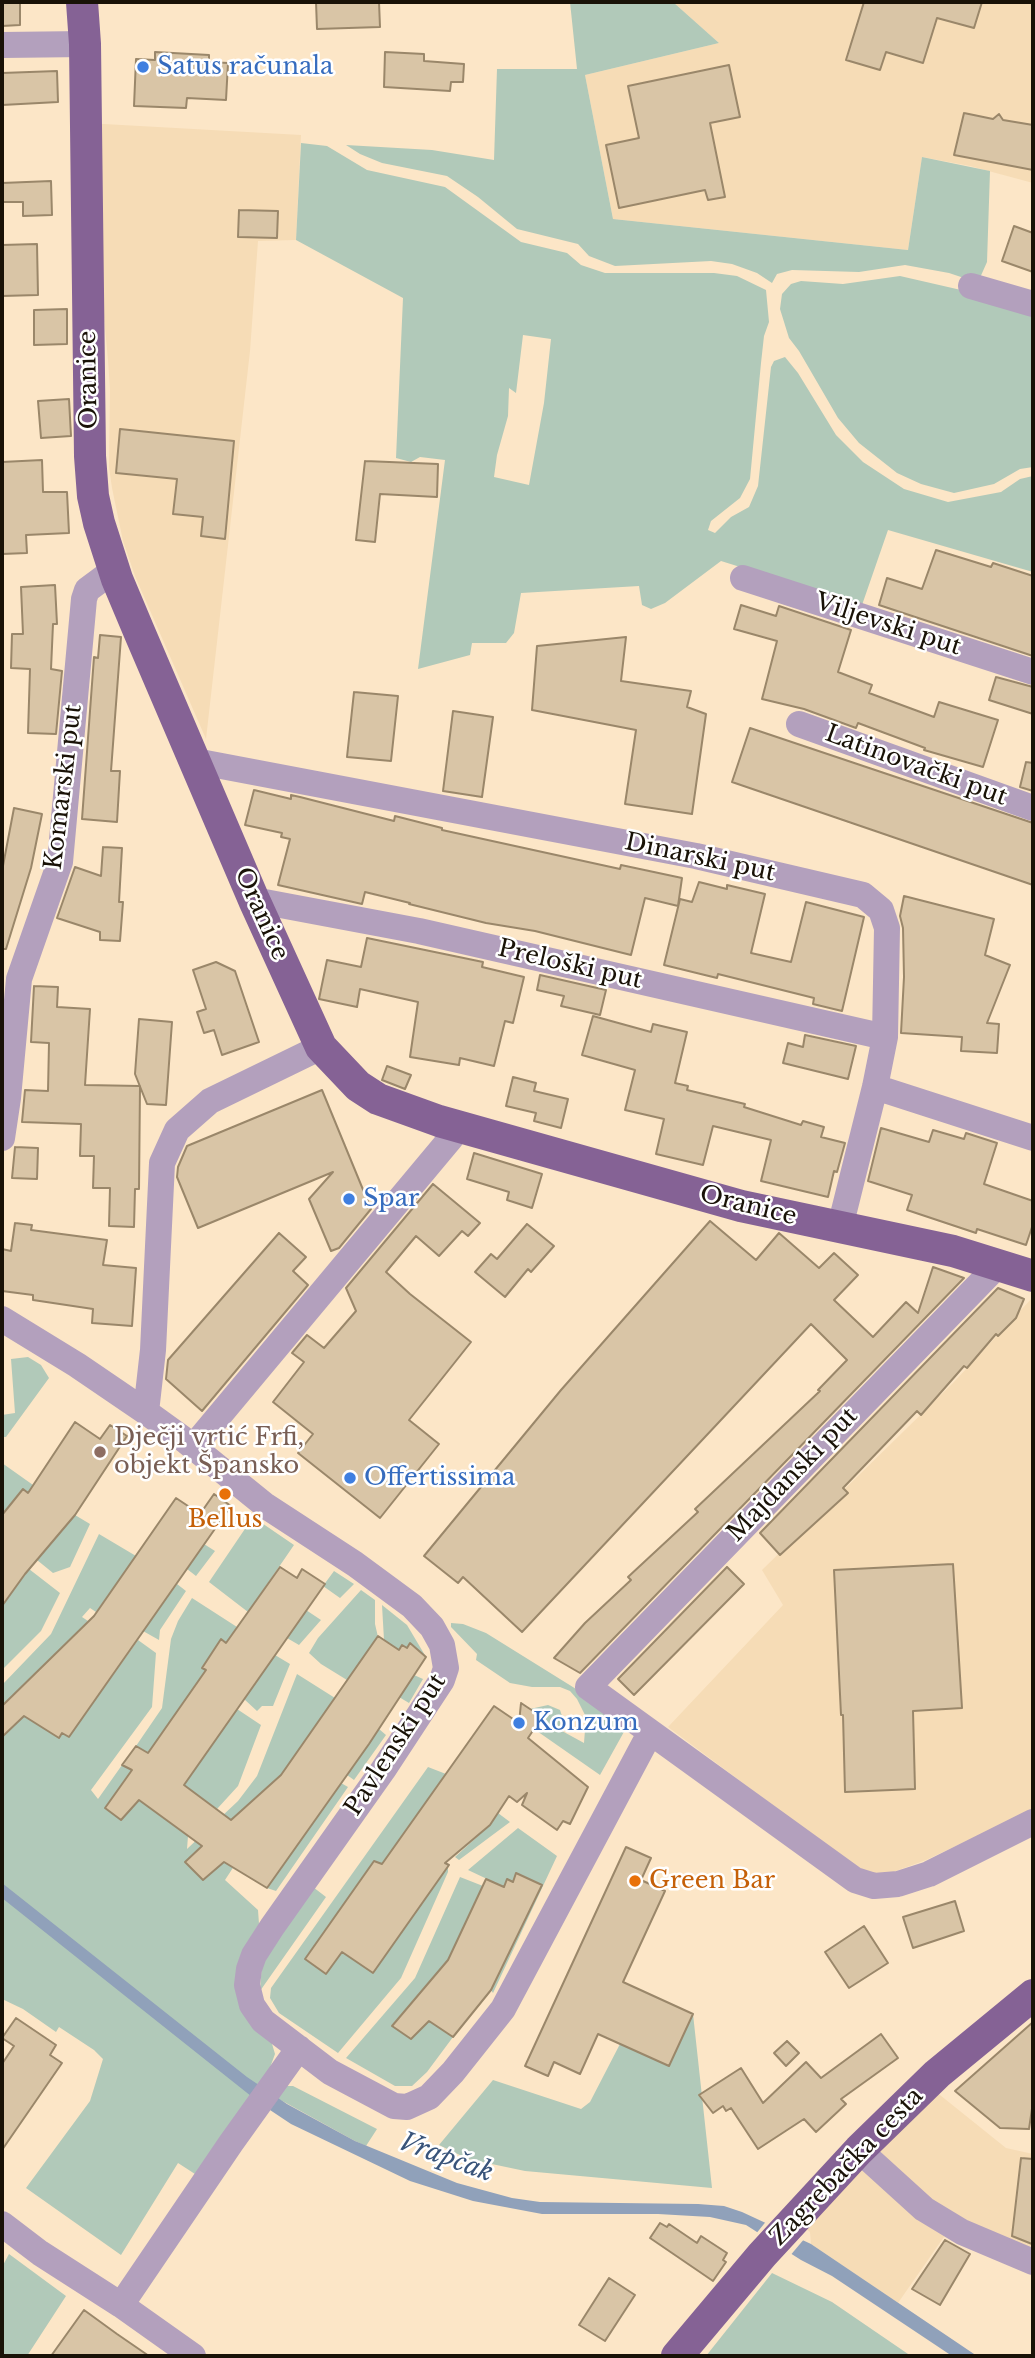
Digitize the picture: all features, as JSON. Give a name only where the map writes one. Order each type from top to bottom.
[{"type":"main road","name":"Oranice","points":[[82,2],[85,44],[90,470],[99,523],[114,570],[254,900],[321,1046],[358,1086],[378,1099],[457,1126],[728,1202],[999,1264],[1033,1276]]},
{"type":"main road","name":"Zagrebačka cesta","points":[[677,2356],[762,2255],[859,2150],[937,2074],[1033,1995]]},
{"type":"street","points":[[2,45],[85,44]]},
{"type":"street","points":[[971,286],[1033,304]]},
{"type":"street","name":"Komarski put","points":[[2,1138],[19,979],[60,862],[85,599],[87,590],[114,570]]},
{"type":"street","name":"Viljevski put","points":[[743,578],[1033,672]]},
{"type":"street","name":"Latinovački put","points":[[799,724],[1033,808]]},
{"type":"street","name":"Dinarski put","points":[[195,761],[696,856],[863,895],[881,910],[887,928],[885,1037],[840,1227]]},
{"type":"street","name":"Preloški put","points":[[254,900],[419,931],[885,1037]]},
{"type":"street","points":[[146,1412],[153,1350],[162,1163],[177,1130],[209,1101],[321,1046]]},
{"type":"street","points":[[875,1087],[1033,1138]]},
{"type":"street","points":[[193,1447],[451,1138],[457,1126]]},
{"type":"street","name":"Majdanski put","points":[[650,1733],[588,1687],[999,1264]]},
{"type":"street","name":"Pavlenski put","points":[[2,1319],[146,1412],[266,1506],[355,1564],[412,1606],[432,1627],[446,1659],[442,1680],[413,1727],[272,1927],[251,1962],[247,1985],[252,2005],[263,2021],[330,2072],[394,2106],[407,2107],[429,2097],[453,2072],[503,2009],[650,1733]]},
{"type":"street","points":[[650,1733],[855,1880],[874,1886],[898,1884],[929,1874],[1033,1822]]},
{"type":"street","points":[[121,2305],[299,2048]]},
{"type":"street","points":[[859,2150],[924,2208],[962,2232],[1033,2262]]},
{"type":"street","points":[[2,2224],[40,2253],[193,2356]]},
{"type":"shaded area","points":[[673,2],[1033,2],[1033,183],[970,166],[922,157],[908,250],[613,219],[585,75],[719,43]]},
{"type":"shaded area","points":[[86,123],[301,135],[296,240],[258,241],[250,351],[206,739],[135,576],[123,541],[112,488],[109,467],[108,360]]},
{"type":"shaded area","points":[[1033,1297],[1033,1810],[926,1860],[893,1872],[867,1872],[850,1863],[668,1727],[783,1605],[762,1570],[953,1383]]},
{"type":"shaded area","points":[[935,2091],[1006,2148],[1033,2154],[1032,2253],[955,2221],[898,2303],[811,2244],[810,2232],[803,2226]]},
{"type":"green space","points":[[570,2],[673,2],[719,43],[585,75],[613,219],[908,250],[922,157],[990,171],[987,262],[979,280],[905,265],[859,272],[792,270],[777,274],[772,283],[757,273],[732,264],[711,261],[615,266],[589,256],[578,244],[517,229],[447,176],[382,163],[346,145],[432,150],[494,160],[497,69],[577,69]]},
{"type":"green space","points":[[301,143],[327,146],[367,170],[445,187],[521,242],[567,253],[581,265],[605,273],[714,273],[737,276],[766,290],[769,322],[764,336],[750,479],[740,498],[711,521],[708,530],[715,533],[731,517],[749,507],[758,486],[771,367],[774,361],[785,357],[798,373],[836,435],[863,462],[904,489],[948,502],[1001,492],[1020,479],[1033,476],[1033,572],[888,530],[862,605],[721,561],[665,603],[651,609],[642,605],[639,586],[521,593],[514,633],[506,643],[472,643],[470,655],[418,669],[445,460],[420,457],[411,462],[396,458],[403,298],[296,240]],"holes":[[[523,335],[551,339],[544,403],[529,485],[494,477],[508,416],[509,388],[516,393]]]},
{"type":"green space","points":[[900,276],[961,290],[1033,312],[1033,467],[1020,469],[994,484],[954,493],[921,484],[897,473],[859,443],[838,418],[789,338],[780,309],[782,294],[791,284],[801,281],[843,284]]},
{"type":"green space","points":[[28,1357],[41,1365],[49,1378],[6,1437],[2,1437],[2,1415],[15,1413],[11,1359]]},
{"type":"green space","points":[[2,1463],[50,1497],[45,1505],[23,1489],[2,1515]]},
{"type":"green space","points":[[75,1515],[90,1524],[70,1567],[53,1573],[37,1560]]},
{"type":"green space","points":[[253,1517],[294,1545],[248,1612],[209,1582]]},
{"type":"green space","points":[[99,1534],[136,1556],[96,1612],[90,1608],[82,1617],[88,1621],[2,1706],[2,1685],[51,1634]]},
{"type":"green space","points":[[204,1544],[215,1551],[196,1576],[187,1569]]},
{"type":"green space","points":[[29,1569],[60,1593],[41,1631],[2,1670],[2,1606]]},
{"type":"green space","points":[[334,1571],[354,1584],[340,1598],[323,1586]]},
{"type":"green space","points":[[177,1584],[186,1591],[160,1630],[159,1640],[143,1631]]},
{"type":"green space","points":[[361,1590],[375,1600],[378,1637],[347,1680],[309,1653],[318,1638]]},
{"type":"green space","points":[[192,1598],[237,1627],[226,1643],[221,1640],[202,1667],[206,1670],[148,1753],[136,1746],[162,1708],[171,1639]]},
{"type":"green space","points":[[382,1605],[407,1625],[426,1657],[410,1643],[407,1648],[402,1645],[399,1650],[384,1640]]},
{"type":"green space","points":[[306,1610],[321,1620],[299,1645],[287,1638]]},
{"type":"green space","points":[[451,1623],[463,1624],[486,1633],[605,1707],[625,1730],[600,1775],[534,1729],[530,1709],[548,1705],[560,1710],[564,1722],[562,1731],[584,1743],[586,1717],[570,1691],[560,1687],[532,1687],[510,1683],[476,1660],[477,1654],[451,1627]]},
{"type":"green space","points":[[138,1640],[156,1653],[152,1707],[91,1790],[98,1799],[122,1765],[132,1770],[105,1808],[121,1819],[144,1794],[188,1836],[187,1849],[238,1801],[257,1776],[297,1674],[335,1698],[281,1775],[185,1862],[203,1880],[234,1853],[240,1857],[225,1880],[258,1910],[259,1924],[244,1948],[275,2054],[268,2073],[195,2174],[178,2163],[121,2255],[26,2188],[90,2101],[103,2059],[59,2027],[56,2032],[23,2009],[2,1999],[2,1724],[9,1729],[39,1702],[58,1737],[62,1733],[69,1737]]},
{"type":"green space","points":[[275,1655],[290,1664],[273,1706],[262,1706],[257,1711],[244,1699]]},
{"type":"green space","points":[[414,1675],[423,1679],[409,1703],[399,1697]]},
{"type":"green space","points":[[237,1709],[261,1725],[238,1786],[217,1809],[184,1785]]},
{"type":"green space","points":[[379,1729],[386,1735],[354,1780],[347,1775]]},
{"type":"green space","points":[[428,1767],[446,1774],[382,1864],[374,1861],[305,1959],[326,1974],[342,1952],[448,1867],[401,1978],[338,2053],[279,2013],[270,1998],[271,1988]]},
{"type":"green space","points":[[341,1783],[348,1787],[276,1891],[267,1888]]},
{"type":"green space","points":[[498,1813],[510,1822],[459,1860],[455,1857],[490,1825]]},
{"type":"green space","points":[[518,1828],[557,1856],[493,1993],[491,1990],[517,1874],[513,1882],[507,1880],[504,1887],[468,1870]]},
{"type":"green space","points":[[460,1877],[483,1886],[448,1960],[392,2025],[411,2039],[429,2021],[453,2037],[427,2072],[412,2086],[395,2086],[346,2058],[415,1978]]},
{"type":"green space","points":[[313,1887],[326,1897],[260,1991],[262,1962]]},
{"type":"green space","points":[[693,2014],[712,2188],[525,2171],[468,2159],[439,2145],[493,2080],[581,2109],[590,2102],[620,2044],[669,2066]]},
{"type":"green space","points":[[287,2086],[293,2086],[377,2129],[366,2146],[355,2141],[277,2098]]},
{"type":"green space","points":[[9,2254],[66,2296],[27,2356],[2,2356],[2,2267]]},
{"type":"green space","points":[[772,2273],[832,2302],[911,2356],[706,2356]]},
{"type":"water","points":[[2,1883],[247,2077],[287,2104],[355,2141],[457,2183],[512,2198],[540,2202],[698,2204],[724,2206],[742,2212],[811,2244],[977,2356],[952,2356],[832,2276],[746,2225],[710,2217],[658,2214],[542,2214],[473,2201],[410,2181],[291,2124],[261,2104],[2,1898]]},
{"type":"pier","points":[[768,2219],[805,2238],[789,2257],[755,2235]]},
{"type":"building","points":[[2,2],[20,2],[20,25],[2,26]]},
{"type":"building","points":[[316,2],[379,2],[380,27],[317,29]]},
{"type":"building","points":[[864,2],[982,2],[974,28],[937,18],[923,63],[886,52],[880,70],[846,60]]},
{"type":"building","points":[[155,52],[209,55],[209,62],[228,63],[226,100],[187,98],[186,108],[134,106],[136,59],[155,60]]},
{"type":"building","points":[[385,52],[424,54],[424,61],[464,64],[463,82],[451,82],[450,91],[384,87]]},
{"type":"building","points":[[729,65],[740,117],[710,123],[725,197],[708,200],[705,190],[619,208],[606,145],[639,138],[628,86]]},
{"type":"building","points":[[57,71],[58,102],[2,105],[2,73]]},
{"type":"building","points":[[964,113],[993,119],[999,114],[1003,120],[1033,125],[1033,170],[954,155]]},
{"type":"building","points":[[51,181],[52,215],[23,216],[23,202],[2,202],[2,183]]},
{"type":"building","points":[[239,210],[278,211],[277,238],[238,237]]},
{"type":"building","points":[[1014,226],[1033,233],[1033,272],[1002,261]]},
{"type":"building","points":[[37,244],[38,295],[2,296],[2,245]]},
{"type":"building","points":[[67,309],[67,344],[34,345],[34,310]]},
{"type":"building","points":[[69,399],[71,436],[41,438],[38,401]]},
{"type":"building","points":[[120,429],[234,441],[225,539],[201,536],[203,517],[173,514],[177,479],[116,473]]},
{"type":"building","points":[[42,460],[43,492],[67,492],[69,533],[26,535],[27,553],[2,554],[2,462]]},
{"type":"building","points":[[365,461],[438,464],[437,497],[380,494],[375,542],[356,540]]},
{"type":"building","points":[[936,550],[991,567],[993,563],[1033,576],[1033,656],[879,605],[887,578],[922,589]]},
{"type":"building","points":[[55,585],[57,624],[53,624],[51,669],[62,671],[56,734],[28,733],[30,669],[11,668],[12,634],[23,634],[21,587]]},
{"type":"building","points":[[741,605],[776,616],[779,606],[851,630],[838,672],[872,685],[869,693],[934,717],[939,702],[998,720],[983,767],[924,750],[925,748],[858,723],[856,728],[804,709],[762,699],[777,641],[734,629]]},
{"type":"building","points":[[100,635],[121,637],[111,771],[120,771],[117,822],[82,819],[94,657],[98,658]]},
{"type":"building","points":[[626,637],[621,681],[691,691],[687,707],[706,714],[692,814],[625,804],[636,730],[532,710],[537,646]]},
{"type":"building","points":[[996,677],[1033,687],[1033,714],[989,700]]},
{"type":"building","points":[[354,692],[398,696],[391,761],[347,757]]},
{"type":"building","points":[[453,711],[493,717],[482,797],[443,791]]},
{"type":"building","points":[[750,728],[1033,823],[1033,885],[732,782]]},
{"type":"building","points":[[1026,762],[1033,763],[1033,791],[1020,787]]},
{"type":"building","points":[[254,790],[291,799],[291,795],[394,821],[395,816],[442,830],[620,869],[621,865],[682,878],[678,906],[645,898],[631,955],[535,931],[486,923],[365,892],[362,904],[278,885],[290,839],[281,837],[282,833],[245,825]]},
{"type":"building","points":[[14,808],[42,814],[31,868],[6,949],[2,949],[2,871]]},
{"type":"building","points":[[103,847],[122,848],[119,902],[123,902],[120,941],[100,940],[100,932],[57,918],[75,867],[101,876]]},
{"type":"building","points":[[699,882],[765,894],[751,953],[791,962],[806,902],[864,917],[842,1011],[813,1004],[814,998],[718,974],[717,978],[664,965],[680,899],[692,902]]},
{"type":"building","points":[[904,896],[994,919],[985,955],[1010,965],[987,1023],[999,1024],[997,1053],[961,1051],[962,1037],[901,1033],[904,977],[903,928],[900,916]]},
{"type":"building","points":[[367,938],[483,962],[482,967],[524,977],[513,1023],[505,1021],[494,1066],[460,1058],[459,1065],[410,1057],[418,1002],[360,989],[357,1007],[319,999],[327,960],[361,967]]},
{"type":"building","points":[[216,962],[235,971],[259,1042],[222,1055],[214,1030],[204,1033],[197,1012],[206,1009],[193,970]]},
{"type":"building","points":[[540,975],[606,990],[600,1015],[561,1006],[564,996],[537,990]]},
{"type":"building","points":[[34,986],[58,987],[57,1007],[90,1009],[85,1085],[140,1086],[139,1189],[135,1189],[134,1227],[109,1226],[110,1188],[93,1188],[94,1156],[80,1156],[81,1124],[22,1122],[25,1090],[48,1091],[49,1043],[31,1042]]},
{"type":"building","points":[[593,1016],[651,1032],[653,1024],[687,1032],[675,1083],[688,1086],[687,1090],[745,1104],[744,1107],[801,1125],[803,1121],[824,1127],[821,1137],[845,1143],[828,1197],[761,1181],[771,1140],[713,1126],[703,1165],[656,1154],[664,1119],[625,1110],[635,1070],[582,1055]]},
{"type":"building","points":[[139,1019],[172,1022],[166,1105],[147,1104],[135,1074]]},
{"type":"building","points":[[805,1035],[856,1046],[848,1079],[783,1063],[788,1043],[803,1047]]},
{"type":"building","points":[[387,1066],[411,1075],[405,1089],[382,1080]]},
{"type":"building","points":[[513,1077],[536,1083],[534,1091],[568,1099],[561,1128],[534,1121],[536,1113],[506,1106]]},
{"type":"building","points":[[322,1090],[371,1209],[339,1248],[331,1251],[309,1199],[333,1172],[198,1228],[177,1177],[178,1167],[187,1146]]},
{"type":"building","points":[[881,1128],[929,1142],[933,1130],[964,1139],[966,1133],[997,1143],[984,1184],[1033,1201],[1033,1224],[1026,1245],[977,1229],[976,1233],[907,1210],[912,1195],[868,1181]]},
{"type":"building","points":[[15,1147],[38,1148],[37,1179],[12,1178]]},
{"type":"building","points":[[474,1153],[542,1174],[532,1208],[507,1200],[509,1192],[467,1179]]},
{"type":"building","points":[[433,1184],[480,1223],[468,1236],[462,1231],[439,1256],[416,1236],[386,1272],[471,1342],[409,1420],[439,1444],[380,1518],[298,1453],[313,1434],[273,1402],[304,1362],[292,1353],[307,1335],[324,1348],[356,1311],[346,1288]]},
{"type":"building","points":[[710,1221],[756,1260],[779,1233],[819,1268],[834,1253],[858,1275],[834,1300],[873,1337],[906,1302],[918,1313],[933,1267],[964,1278],[580,1673],[554,1658],[585,1623],[631,1580],[628,1577],[698,1512],[695,1509],[820,1391],[818,1390],[847,1360],[811,1324],[522,1632],[463,1577],[458,1583],[424,1556],[561,1390]]},
{"type":"building","points":[[15,1223],[32,1225],[31,1230],[107,1240],[103,1265],[136,1268],[132,1326],[92,1323],[93,1309],[33,1300],[33,1295],[2,1291],[2,1249],[11,1251]]},
{"type":"building","points":[[527,1224],[554,1246],[531,1272],[528,1269],[505,1297],[475,1272],[491,1254],[497,1259]]},
{"type":"building","points":[[279,1233],[306,1257],[293,1271],[308,1285],[202,1411],[166,1379],[168,1360]]},
{"type":"building","points":[[998,1288],[1024,1299],[1016,1318],[998,1336],[996,1334],[967,1368],[964,1366],[921,1415],[917,1411],[843,1488],[848,1493],[780,1555],[760,1533]]},
{"type":"building","points":[[75,1422],[100,1439],[110,1425],[127,1436],[75,1515],[2,1606],[2,1515],[23,1489],[28,1493]]},
{"type":"building","points":[[214,1494],[231,1506],[69,1737],[62,1733],[59,1738],[24,1716],[2,1737],[2,1706],[94,1616],[176,1498],[200,1514]]},
{"type":"building","points":[[953,1564],[962,1708],[913,1711],[915,1789],[845,1792],[834,1570]]},
{"type":"building","points":[[280,1567],[297,1578],[302,1569],[325,1584],[184,1785],[231,1820],[281,1775],[378,1636],[399,1650],[402,1645],[407,1648],[410,1643],[426,1657],[369,1744],[267,1888],[224,1862],[203,1880],[185,1862],[202,1846],[139,1800],[121,1820],[105,1808],[132,1770],[122,1765],[136,1746],[148,1753],[206,1670],[202,1668],[221,1639],[226,1643]]},
{"type":"building","points":[[727,1567],[744,1584],[634,1695],[618,1679]]},
{"type":"building","points":[[521,1703],[542,1717],[528,1738],[588,1787],[570,1824],[563,1821],[557,1830],[522,1805],[527,1793],[517,1802],[509,1796],[490,1825],[445,1863],[449,1865],[373,1973],[342,1952],[326,1974],[305,1959],[374,1861],[382,1864],[494,1706],[519,1723]]},
{"type":"building","points":[[626,1847],[651,1858],[641,1880],[665,1891],[623,1982],[693,2014],[669,2066],[598,2034],[580,2074],[554,2062],[548,2076],[525,2066]]},
{"type":"building","points":[[516,1873],[542,1885],[491,1990],[453,2037],[429,2021],[411,2039],[392,2026],[448,1960],[486,1879],[504,1887],[507,1879],[513,1882]]},
{"type":"building","points":[[955,1901],[964,1931],[913,1948],[903,1917]]},
{"type":"building","points":[[864,1926],[888,1963],[849,1988],[825,1952]]},
{"type":"building","points":[[16,2018],[56,2045],[50,2055],[62,2063],[2,2150],[2,2064],[14,2046],[2,2038]]},
{"type":"building","points":[[1033,2022],[1033,2102],[1029,2129],[1000,2128],[955,2091]]},
{"type":"building","points":[[881,2034],[898,2058],[841,2099],[846,2104],[816,2132],[804,2119],[758,2149],[731,2108],[726,2111],[723,2106],[713,2113],[699,2095],[741,2068],[763,2103],[806,2062],[821,2078]]},
{"type":"building","points":[[787,2041],[799,2053],[786,2066],[774,2053]]},
{"type":"building","points":[[1021,2158],[1033,2159],[1032,2244],[1012,2236]]},
{"type":"building","points":[[660,2223],[667,2227],[669,2224],[697,2243],[701,2236],[727,2253],[723,2260],[726,2262],[713,2281],[650,2238]]},
{"type":"building","points":[[945,2240],[970,2254],[940,2305],[912,2289]]},
{"type":"building","points":[[609,2278],[635,2295],[605,2341],[579,2325]]},
{"type":"building","points":[[84,2310],[117,2334],[149,2356],[51,2356]]},
{"type":"place","name":"Satus računala","points":[[143,67]]},
{"type":"place","name":"Spar","points":[[349,1199]]},
{"type":"place","name":"Dječji vrtić Frfi, objekt Špansko","points":[[100,1452]]},
{"type":"place","name":"Offertissima","points":[[350,1478]]},
{"type":"place","name":"Bellus","points":[[225,1494]]},
{"type":"place","name":"Konzum","points":[[519,1723]]},
{"type":"place","name":"Green Bar","points":[[635,1881]]},
{"type":"water label","name":"Vrapčak","points":[[446,2158]]}]
